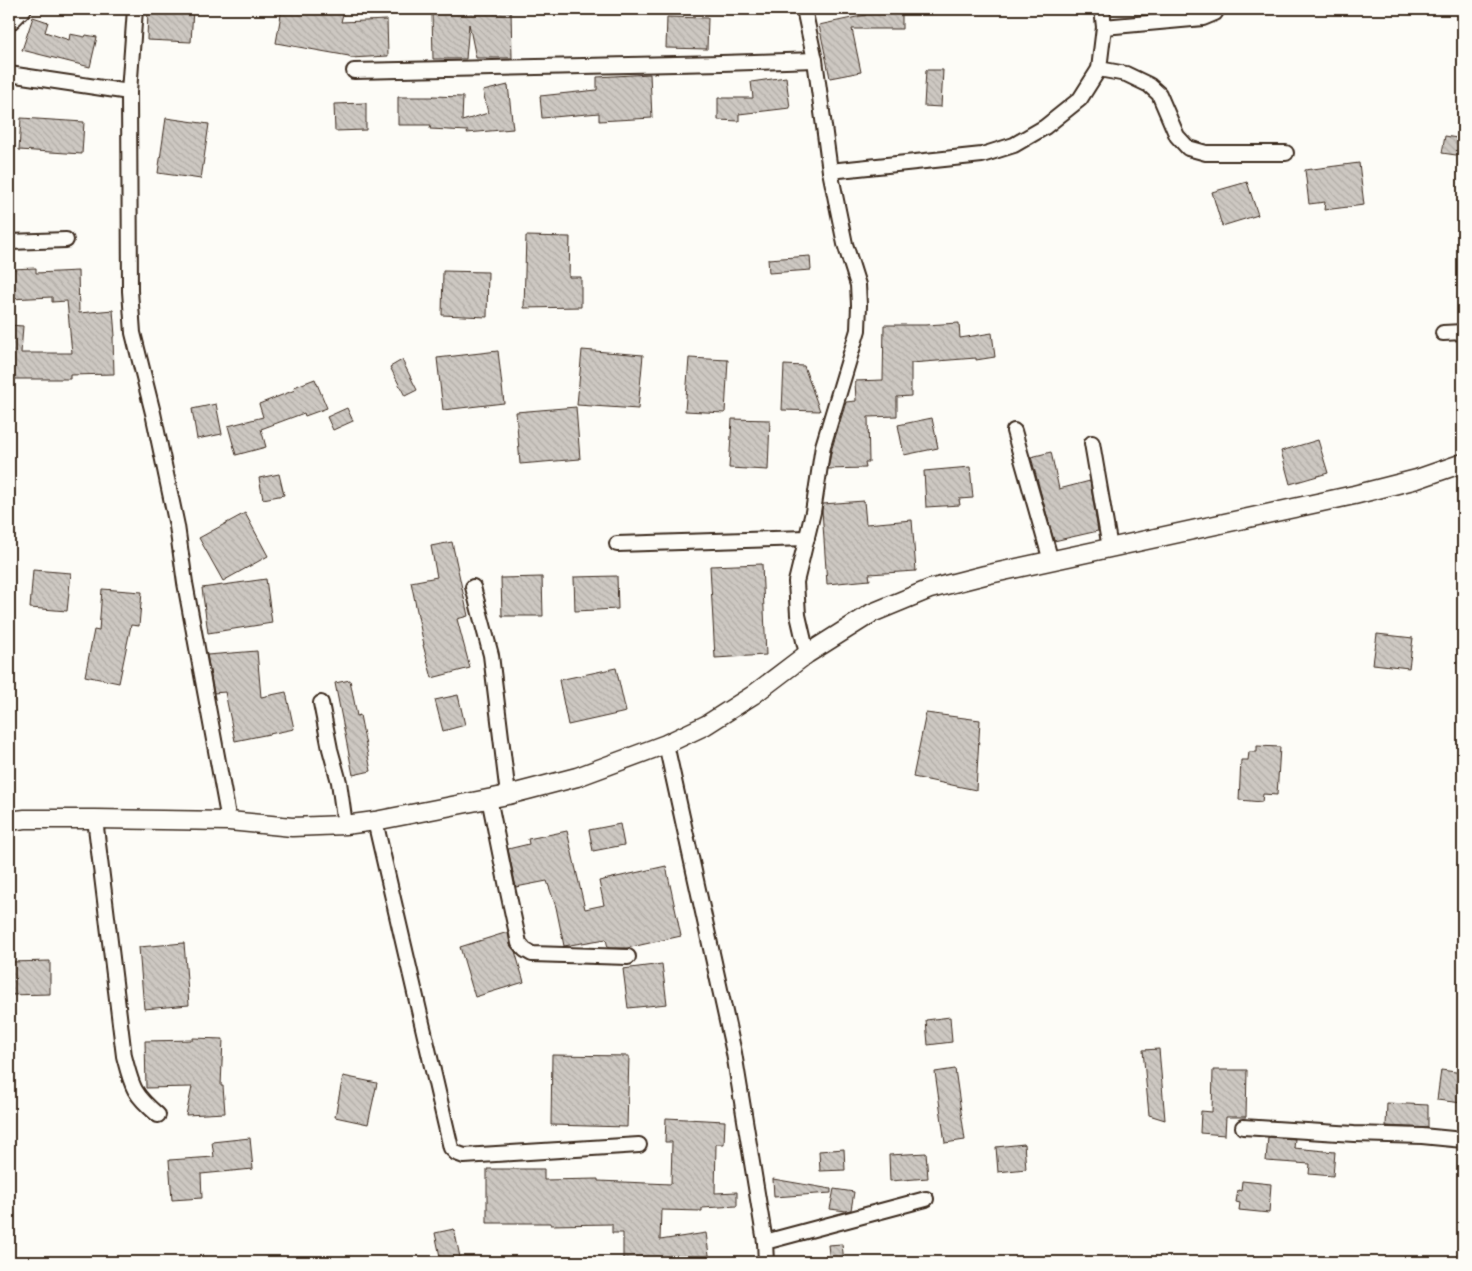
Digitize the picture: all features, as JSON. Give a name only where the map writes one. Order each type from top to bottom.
[{"type":"street","points":[[9,24],[24,9]]},
{"type":"street","points":[[135,9],[129,92],[130,291],[134,334],[150,396],[177,526],[185,583],[229,822]]},
{"type":"street","points":[[804,9],[815,60],[830,171],[845,244],[858,285],[859,305],[858,330],[823,446],[813,512],[796,582],[798,615],[807,654]]},
{"type":"street","points":[[830,171],[982,155],[1014,145],[1045,127],[1080,99],[1099,69],[1104,27],[1102,9]]},
{"type":"street","points":[[1104,27],[1203,18],[1215,13],[1217,9]]},
{"type":"street","points":[[354,71],[722,64],[815,60]]},
{"type":"street","points":[[1099,69],[1126,74],[1150,85],[1158,94],[1177,136],[1188,148],[1206,153],[1286,152]]},
{"type":"street","points":[[9,74],[129,92]]},
{"type":"street","points":[[9,242],[66,240]]},
{"type":"street","points":[[1443,332],[1463,332]]},
{"type":"street","points":[[1014,431],[1051,561]]},
{"type":"street","points":[[1092,443],[1110,548]]},
{"type":"street","points":[[9,821],[25,819],[95,819],[229,822],[292,827],[345,826],[375,822],[508,795],[577,777],[666,744],[706,725],[752,695],[807,654],[872,613],[930,589],[985,575],[1354,495],[1417,479],[1463,463]]},
{"type":"street","points":[[617,544],[807,538]]},
{"type":"street","points":[[473,587],[491,655],[508,795]]},
{"type":"street","points":[[322,703],[330,749],[339,782],[345,826]]},
{"type":"street","points":[[666,744],[734,1053],[766,1242],[766,1262]]},
{"type":"street","points":[[489,798],[520,943],[525,950],[532,954],[628,957]]},
{"type":"street","points":[[95,819],[124,1056],[132,1088],[143,1102],[158,1115]]},
{"type":"street","points":[[375,822],[451,1148],[456,1154],[464,1156],[639,1145]]},
{"type":"street","points":[[1243,1127],[1422,1136],[1463,1140]]},
{"type":"street","points":[[766,1242],[926,1199]]},
{"type":"building","points":[[148,9],[193,9],[191,42],[147,40]]},
{"type":"building","points":[[282,9],[313,9],[343,14],[341,22],[387,20],[388,56],[350,58],[349,56],[276,43]]},
{"type":"building","points":[[866,9],[902,9],[902,29],[852,29],[861,72],[830,78],[819,25],[866,15]]},
{"type":"building","points":[[511,11],[512,58],[476,58],[469,24],[466,59],[433,59],[432,13]]},
{"type":"building","points":[[33,17],[48,22],[45,32],[69,40],[70,34],[97,37],[90,67],[22,50]]},
{"type":"building","points":[[667,17],[708,18],[707,49],[666,48]]},
{"type":"building","points":[[926,70],[943,70],[941,107],[924,106]]},
{"type":"building","points":[[650,74],[652,118],[599,121],[599,113],[542,118],[540,96],[597,90],[597,77]]},
{"type":"building","points":[[786,77],[790,108],[739,114],[739,121],[718,120],[718,98],[753,98],[751,82]]},
{"type":"building","points":[[508,85],[513,129],[467,133],[468,131],[430,129],[431,125],[398,125],[398,97],[463,97],[462,121],[488,113],[483,91]]},
{"type":"building","points":[[366,103],[366,130],[335,131],[334,104]]},
{"type":"building","points":[[21,118],[84,122],[82,154],[19,150]]},
{"type":"building","points":[[166,118],[209,124],[201,179],[158,173]]},
{"type":"building","points":[[1445,136],[1463,139],[1463,156],[1442,153]]},
{"type":"building","points":[[1359,163],[1364,205],[1324,210],[1325,202],[1309,204],[1305,170]]},
{"type":"building","points":[[1247,182],[1258,215],[1222,226],[1212,192]]},
{"type":"building","points":[[526,236],[570,237],[569,277],[581,277],[581,307],[524,308]]},
{"type":"building","points":[[810,256],[811,270],[769,273],[768,259]]},
{"type":"building","points":[[36,268],[36,273],[78,271],[79,313],[113,310],[115,336],[113,337],[114,374],[70,375],[70,379],[9,379],[9,325],[23,326],[21,353],[72,353],[67,301],[52,302],[52,297],[9,299],[9,269]]},
{"type":"building","points":[[443,271],[488,272],[487,317],[442,315]]},
{"type":"building","points":[[959,323],[960,338],[992,333],[995,357],[976,360],[976,358],[911,363],[911,396],[897,397],[897,416],[868,417],[869,462],[865,462],[866,468],[828,469],[832,448],[846,402],[856,401],[855,381],[883,380],[884,325]]},
{"type":"building","points":[[582,350],[643,355],[638,409],[577,405]]},
{"type":"building","points":[[498,351],[504,403],[443,410],[437,358]]},
{"type":"building","points":[[689,358],[728,360],[725,413],[685,411]]},
{"type":"building","points":[[402,360],[417,390],[405,396],[390,367]]},
{"type":"building","points":[[784,365],[804,366],[820,411],[782,410]]},
{"type":"building","points":[[315,379],[327,408],[305,416],[304,413],[261,429],[266,447],[236,455],[228,426],[263,417],[259,404],[295,390],[294,387]]},
{"type":"building","points":[[216,404],[222,434],[197,439],[192,409]]},
{"type":"building","points":[[576,407],[580,459],[520,464],[516,412]]},
{"type":"building","points":[[347,408],[353,421],[333,430],[327,417]]},
{"type":"building","points":[[932,418],[938,448],[904,455],[898,425]]},
{"type":"building","points":[[732,419],[770,420],[768,470],[729,468]]},
{"type":"building","points":[[1318,440],[1328,473],[1290,484],[1281,451]]},
{"type":"building","points":[[1051,452],[1059,489],[1090,481],[1098,531],[1054,541],[1031,457]]},
{"type":"building","points":[[970,467],[973,498],[959,499],[960,505],[926,507],[924,471]]},
{"type":"building","points":[[279,474],[284,495],[263,499],[259,478]]},
{"type":"building","points":[[864,501],[866,524],[912,520],[916,571],[869,574],[870,580],[827,584],[823,504]]},
{"type":"building","points":[[245,513],[268,556],[223,581],[199,538]]},
{"type":"building","points":[[452,542],[468,616],[457,619],[470,668],[432,678],[423,645],[411,582],[437,577],[431,546]]},
{"type":"building","points":[[762,564],[766,655],[715,658],[710,566]]},
{"type":"building","points":[[33,570],[71,573],[67,611],[30,608]]},
{"type":"building","points":[[617,576],[618,609],[575,611],[574,577]]},
{"type":"building","points":[[542,577],[543,616],[502,616],[501,578]]},
{"type":"building","points":[[266,579],[272,623],[208,633],[202,588]]},
{"type":"building","points":[[102,589],[142,592],[139,626],[131,625],[119,683],[85,676],[94,630],[99,631]]},
{"type":"building","points":[[1377,634],[1413,638],[1409,668],[1373,664]]},
{"type":"building","points":[[257,651],[261,697],[286,692],[294,729],[235,741],[225,692],[214,693],[207,655]]},
{"type":"building","points":[[616,668],[626,712],[568,725],[559,680]]},
{"type":"building","points":[[350,680],[357,716],[360,715],[371,771],[353,775],[335,683]]},
{"type":"building","points":[[458,695],[465,725],[443,731],[435,700]]},
{"type":"building","points":[[926,713],[980,720],[976,790],[913,777]]},
{"type":"building","points":[[1257,746],[1280,747],[1277,795],[1263,794],[1262,802],[1239,800],[1241,760],[1248,760],[1249,752],[1257,752]]},
{"type":"building","points":[[620,824],[624,845],[593,851],[589,830]]},
{"type":"building","points":[[567,831],[585,909],[604,905],[599,881],[666,866],[681,936],[627,948],[608,948],[606,939],[564,946],[556,907],[547,881],[516,887],[508,849],[529,844],[528,839]]},
{"type":"building","points":[[508,932],[510,945],[515,951],[524,982],[475,997],[460,947]]},
{"type":"building","points":[[184,943],[189,1005],[144,1009],[139,947]]},
{"type":"building","points":[[50,961],[50,994],[9,995],[9,962]]},
{"type":"building","points":[[662,964],[667,1004],[628,1008],[623,969]]},
{"type":"building","points":[[950,1017],[952,1042],[928,1045],[926,1020]]},
{"type":"building","points":[[193,1038],[223,1039],[221,1086],[223,1086],[225,1113],[186,1115],[192,1087],[146,1088],[145,1041],[193,1040]]},
{"type":"building","points":[[1159,1049],[1165,1120],[1149,1115],[1143,1050]]},
{"type":"building","points":[[552,1055],[629,1056],[627,1127],[551,1125]]},
{"type":"building","points":[[955,1069],[965,1140],[945,1143],[935,1072]]},
{"type":"building","points":[[1213,1070],[1247,1070],[1246,1117],[1226,1117],[1225,1135],[1200,1133],[1201,1111],[1212,1112]]},
{"type":"building","points":[[1441,1070],[1463,1073],[1462,1103],[1437,1100]]},
{"type":"building","points":[[343,1076],[377,1083],[368,1124],[335,1117]]},
{"type":"building","points":[[1387,1103],[1428,1105],[1428,1128],[1386,1126]]},
{"type":"building","points":[[666,1118],[725,1121],[724,1144],[716,1144],[715,1193],[737,1192],[737,1206],[702,1208],[702,1211],[661,1210],[660,1240],[706,1233],[710,1262],[623,1262],[623,1233],[612,1233],[612,1224],[487,1223],[487,1169],[544,1169],[544,1180],[598,1179],[598,1181],[671,1184],[672,1142],[665,1142]]},
{"type":"building","points":[[1268,1137],[1295,1139],[1294,1148],[1335,1152],[1333,1176],[1309,1174],[1310,1164],[1266,1161]]},
{"type":"building","points":[[250,1138],[253,1169],[201,1174],[202,1198],[172,1200],[169,1160],[214,1157],[212,1142]]},
{"type":"building","points":[[1024,1144],[1026,1169],[998,1172],[996,1147]]},
{"type":"building","points":[[844,1149],[845,1170],[820,1171],[819,1151]]},
{"type":"building","points":[[926,1153],[928,1178],[890,1181],[889,1155]]},
{"type":"building","points":[[773,1179],[831,1189],[831,1193],[774,1197]]},
{"type":"building","points":[[1242,1181],[1271,1184],[1269,1213],[1239,1210],[1240,1203],[1236,1202],[1238,1190],[1241,1191]]},
{"type":"building","points":[[834,1189],[854,1192],[851,1210],[830,1209]]},
{"type":"building","points":[[454,1229],[460,1257],[441,1261],[435,1233]]},
{"type":"building","points":[[842,1244],[844,1262],[830,1262],[828,1245]]}]
